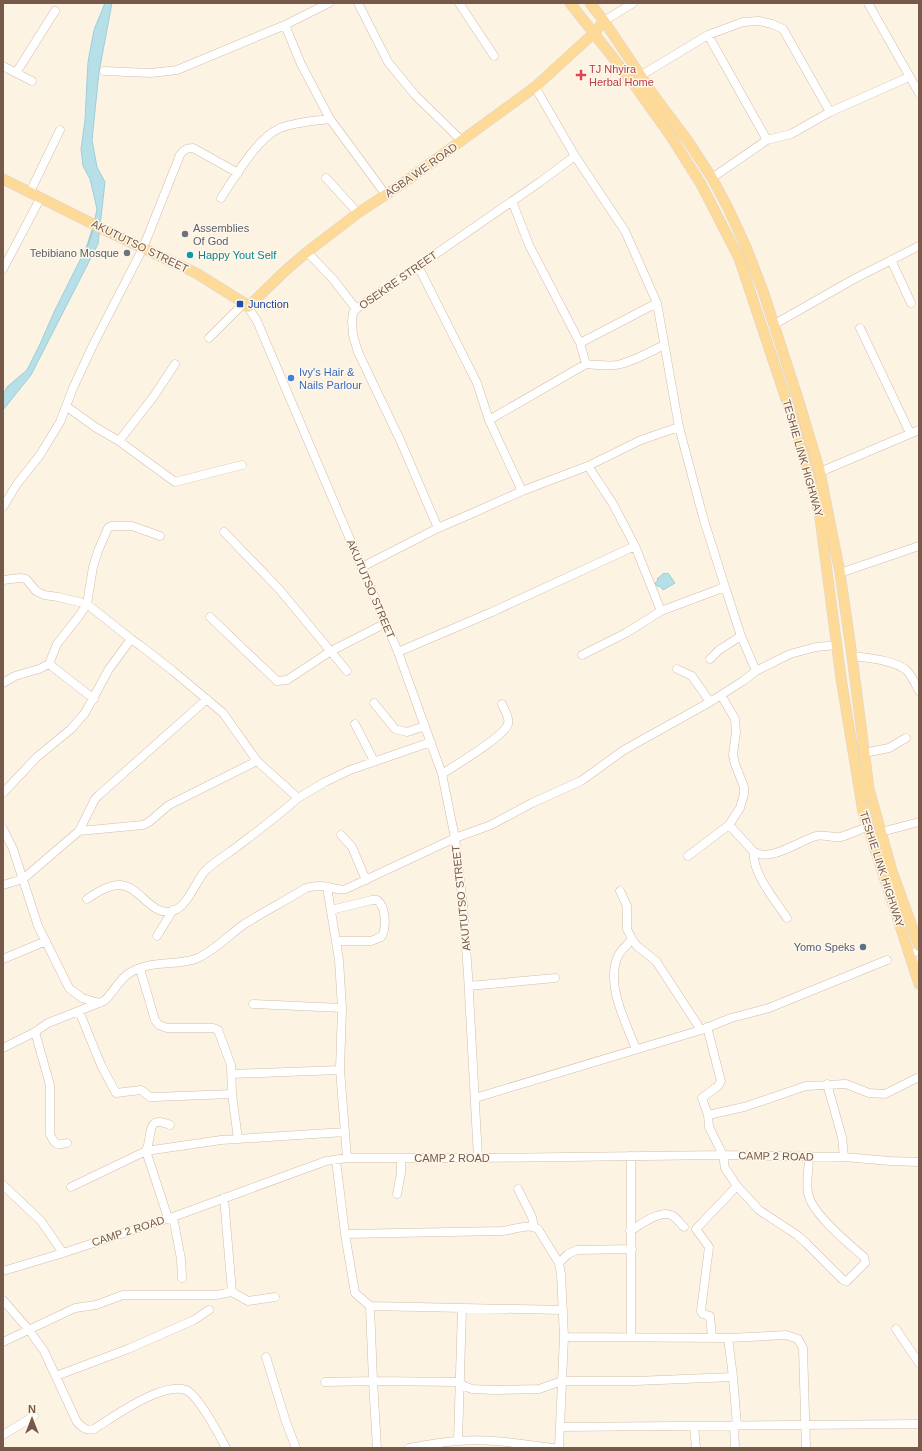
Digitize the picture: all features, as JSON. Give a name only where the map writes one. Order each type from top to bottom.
[{"type":"main road","name":"TESHIE LINK HIGHWAY","points":[[570,3],[633,83],[670,135],[701,184],[739,258],[793,420],[810,477],[820,518],[852,751],[866,827],[919,984]]},
{"type":"main road","name":"TESHIE LINK HIGHWAY","points":[[590,3],[604,21],[640,76],[688,141],[712,178],[746,247],[763,291],[820,472],[840,573],[869,789],[892,871],[919,946]]},
{"type":"main road","name":"AGBA WE ROAD","points":[[246,305],[306,252],[358,213],[462,141],[535,87],[594,33],[604,21]]},
{"type":"main road","name":"AKUTUTSO STREET","points":[[3,179],[196,273],[246,305]]},
{"type":"street","points":[[104,71],[151,73],[177,70],[285,25],[316,6],[329,3]]},
{"type":"street","points":[[358,3],[388,62],[415,96],[462,141]]},
{"type":"street","points":[[458,3],[494,56]]},
{"type":"street","points":[[604,21],[633,3]]},
{"type":"street","points":[[868,3],[909,77],[919,92]]},
{"type":"street","points":[[16,73],[55,11]]},
{"type":"street","points":[[640,76],[708,35],[743,22],[759,21],[772,24],[783,29],[830,112]]},
{"type":"street","points":[[285,25],[301,64],[330,119],[386,195]]},
{"type":"street","points":[[708,35],[767,140]]},
{"type":"street","points":[[3,66],[32,80]]},
{"type":"street","points":[[712,178],[767,140],[791,134],[830,112],[909,77]]},
{"type":"street","points":[[535,87],[575,156],[625,231],[657,303],[679,428],[702,518],[741,636],[756,671]]},
{"type":"street","points":[[221,198],[259,144],[278,130],[291,125],[330,119]]},
{"type":"street","points":[[30,192],[60,130]]},
{"type":"street","points":[[3,507],[17,484],[40,454],[60,422],[94,343],[142,248],[183,150],[193,148],[238,173]]},
{"type":"street","name":"OSEKRE STREET","points":[[438,528],[401,442],[358,352],[353,334],[353,314],[356,309],[540,182],[575,156]]},
{"type":"street","points":[[326,178],[358,213]]},
{"type":"street","points":[[3,269],[41,197]]},
{"type":"street","points":[[512,201],[529,246],[580,343],[586,364]]},
{"type":"street","points":[[773,325],[854,279],[919,246]]},
{"type":"street","points":[[306,252],[333,279],[356,309]]},
{"type":"street","points":[[891,260],[911,303]]},
{"type":"street","points":[[418,266],[476,383],[489,420],[522,491]]},
{"type":"street","points":[[580,343],[657,303]]},
{"type":"street","points":[[209,338],[246,305]]},
{"type":"street","name":"AKUTUTSO STREET","points":[[246,305],[260,328],[386,623],[442,774],[455,838],[463,905],[478,1158]]},
{"type":"street","points":[[860,328],[910,433]]},
{"type":"street","points":[[489,420],[586,364],[604,366],[620,365],[639,358],[664,345]]},
{"type":"street","points":[[119,441],[154,396],[175,364]]},
{"type":"street","points":[[66,406],[95,427],[119,441],[175,482],[242,465]]},
{"type":"street","points":[[362,567],[438,528],[522,491],[588,466],[641,440],[679,428]]},
{"type":"street","points":[[820,472],[919,430]]},
{"type":"street","points":[[588,466],[613,504],[635,546],[662,611]]},
{"type":"street","points":[[3,683],[15,676],[40,669],[49,664],[57,644],[87,604],[93,567],[108,528],[111,526],[132,526],[160,536]]},
{"type":"street","points":[[224,532],[279,589],[347,671]]},
{"type":"street","points":[[398,652],[492,612],[635,546]]},
{"type":"street","points":[[840,573],[919,546]]},
{"type":"street","points":[[3,580],[20,578],[26,579],[36,591],[44,595],[87,604],[223,713],[257,761],[298,798]]},
{"type":"street","points":[[582,655],[662,611],[725,587]]},
{"type":"street","points":[[210,617],[277,681],[287,680],[331,651],[386,623]]},
{"type":"street","points":[[710,659],[719,650],[741,636]]},
{"type":"street","points":[[3,793],[37,758],[71,729],[85,713],[94,699],[109,668],[130,639]]},
{"type":"street","points":[[3,1048],[35,1032],[48,1023],[99,1002],[110,995],[121,980],[129,973],[150,965],[182,962],[200,957],[243,926],[306,888],[315,886],[327,887],[341,891],[455,838],[491,824],[582,781],[624,750],[710,702],[756,671],[790,654],[816,647],[837,645]]},
{"type":"street","points":[[852,656],[876,659],[902,668],[908,672],[919,691]]},
{"type":"street","points":[[49,664],[94,699]]},
{"type":"street","points":[[677,668],[692,676],[710,702]]},
{"type":"street","points":[[688,856],[699,846],[729,825],[735,818],[740,808],[744,794],[744,787],[735,764],[733,754],[736,732],[735,719],[728,709],[721,694]]},
{"type":"street","points":[[3,885],[23,879],[79,831],[95,799],[207,699]]},
{"type":"street","points":[[374,703],[395,729],[407,732],[425,726]]},
{"type":"street","points":[[442,774],[504,731],[508,725],[508,718],[502,704]]},
{"type":"street","points":[[354,724],[374,761]]},
{"type":"street","points":[[864,753],[889,748],[906,738]]},
{"type":"street","points":[[87,899],[113,886],[121,885],[130,888],[157,909],[164,911],[173,910],[180,906],[208,868],[282,813],[298,798],[324,782],[350,770],[431,742]]},
{"type":"street","points":[[79,831],[144,825],[150,822],[169,805],[257,761]]},
{"type":"street","points":[[881,832],[918,823]]},
{"type":"street","points":[[729,825],[754,852],[764,855],[779,852],[817,836],[840,837],[866,827]]},
{"type":"street","points":[[3,830],[13,849],[38,926],[69,988],[82,998],[99,1002]]},
{"type":"street","points":[[341,835],[352,847],[366,880]]},
{"type":"street","points":[[754,852],[754,863],[787,918]]},
{"type":"street","points":[[327,887],[339,960],[342,1008],[340,1070],[347,1158]]},
{"type":"street","points":[[620,891],[627,906],[627,929],[632,939],[637,946],[656,961],[704,1029],[721,1081],[718,1086],[702,1098],[708,1115],[709,1127],[723,1155],[725,1168],[737,1186],[759,1210],[797,1235],[843,1280],[847,1281],[865,1263],[866,1260],[840,1236],[814,1207],[808,1193],[809,1156]]},
{"type":"street","points":[[331,910],[372,900],[377,900],[382,906],[385,928],[381,937],[371,941],[336,941]]},
{"type":"street","points":[[157,936],[173,910]]},
{"type":"street","points":[[632,939],[619,955],[614,971],[615,988],[619,1004],[636,1049]]},
{"type":"street","points":[[3,959],[46,942]]},
{"type":"street","points":[[909,954],[919,951]]},
{"type":"street","points":[[475,1098],[704,1029],[731,1018],[769,1008],[887,960]]},
{"type":"street","points":[[140,969],[155,1020],[159,1025],[167,1028],[213,1028],[218,1030],[229,1059],[232,1074],[232,1094],[238,1139]]},
{"type":"street","points":[[469,986],[555,978]]},
{"type":"street","points":[[252,1004],[342,1008]]},
{"type":"street","points":[[79,1011],[101,1065],[116,1093],[141,1090],[150,1097],[232,1094]]},
{"type":"street","points":[[35,1032],[50,1084],[50,1134],[52,1141],[59,1145],[67,1143]]},
{"type":"street","points":[[232,1074],[340,1070]]},
{"type":"street","points":[[708,1115],[744,1107],[806,1086],[846,1084],[869,1093],[885,1094],[917,1078]]},
{"type":"street","points":[[827,1084],[842,1137],[844,1157]]},
{"type":"street","points":[[170,1125],[161,1121],[156,1122],[152,1126],[146,1151],[170,1218],[181,1260],[182,1278]]},
{"type":"street","points":[[70,1187],[146,1151],[212,1141],[345,1132]]},
{"type":"street","name":"CAMP 2 ROAD","points":[[3,1271],[64,1253],[170,1218],[326,1161],[347,1158],[723,1155],[844,1157],[919,1162]]},
{"type":"street","points":[[631,1156],[631,1337]]},
{"type":"street","points":[[397,1194],[401,1173],[401,1158]]},
{"type":"street","points":[[336,1160],[345,1234],[355,1293],[370,1306],[563,1310]]},
{"type":"street","points":[[3,1185],[41,1221],[64,1253]]},
{"type":"street","points":[[712,1337],[710,1316],[703,1314],[702,1311],[709,1247],[696,1229],[737,1186]]},
{"type":"street","points":[[518,1189],[532,1217],[534,1227]]},
{"type":"street","points":[[224,1198],[232,1292]]},
{"type":"street","points":[[630,1231],[658,1214],[665,1213],[672,1215],[684,1227]]},
{"type":"street","points":[[345,1234],[502,1231],[534,1227],[538,1229],[559,1263],[561,1274],[564,1337],[559,1448]]},
{"type":"street","points":[[559,1263],[568,1254],[577,1250],[632,1249]]},
{"type":"street","points":[[3,1342],[76,1308],[96,1305],[123,1295],[216,1295],[232,1292],[248,1300],[275,1297]]},
{"type":"street","points":[[3,1300],[29,1330],[44,1351],[77,1422],[84,1429],[94,1429],[132,1405],[163,1390],[185,1390],[192,1394],[213,1424],[226,1448]]},
{"type":"street","points":[[370,1306],[377,1448]]},
{"type":"street","points":[[458,1441],[462,1308]]},
{"type":"street","points":[[56,1376],[128,1349],[194,1320],[209,1310]]},
{"type":"street","points":[[896,1329],[919,1363]]},
{"type":"street","points":[[564,1337],[728,1338],[786,1334],[798,1339],[803,1348],[806,1448]]},
{"type":"street","points":[[728,1338],[736,1425],[735,1448]]},
{"type":"street","points":[[266,1357],[286,1422],[296,1448]]},
{"type":"street","points":[[325,1382],[459,1382],[472,1389],[493,1390],[538,1389],[562,1381],[635,1381],[732,1377]]},
{"type":"street","points":[[3,1435],[34,1416]]},
{"type":"street","points":[[560,1427],[919,1424]]},
{"type":"street","points":[[694,1426],[696,1448]]},
{"type":"street","points":[[409,1448],[458,1441],[476,1444],[498,1442],[553,1448]]},
{"type":"water","points":[[105,3],[112,3],[99,72],[92,140],[97,167],[105,182],[98,244],[31,375],[3,410],[3,395],[7,387],[27,370],[91,238],[97,209],[90,179],[83,166],[81,149],[85,120],[88,62],[94,30]]},
{"type":"water","points":[[664,573],[668,573],[675,583],[663,590],[655,583]]},
{"type":"waterway","points":[[87,247],[93,228]]},
{"type":"place","name":"TJ Nhyira Herbal Home","points":[[581,75]]},
{"type":"place","name":"Assemblies Of God","points":[[185,234]]},
{"type":"place","name":"Tebibiano Mosque","points":[[127,253]]},
{"type":"place","name":"Happy Yout Self","points":[[190,255]]},
{"type":"place","name":"Junction","points":[[240,304]]},
{"type":"place","name":"Ivy's Hair & Nails Parlour","points":[[291,378]]},
{"type":"place","name":"Yomo Speks","points":[[863,947]]}]
